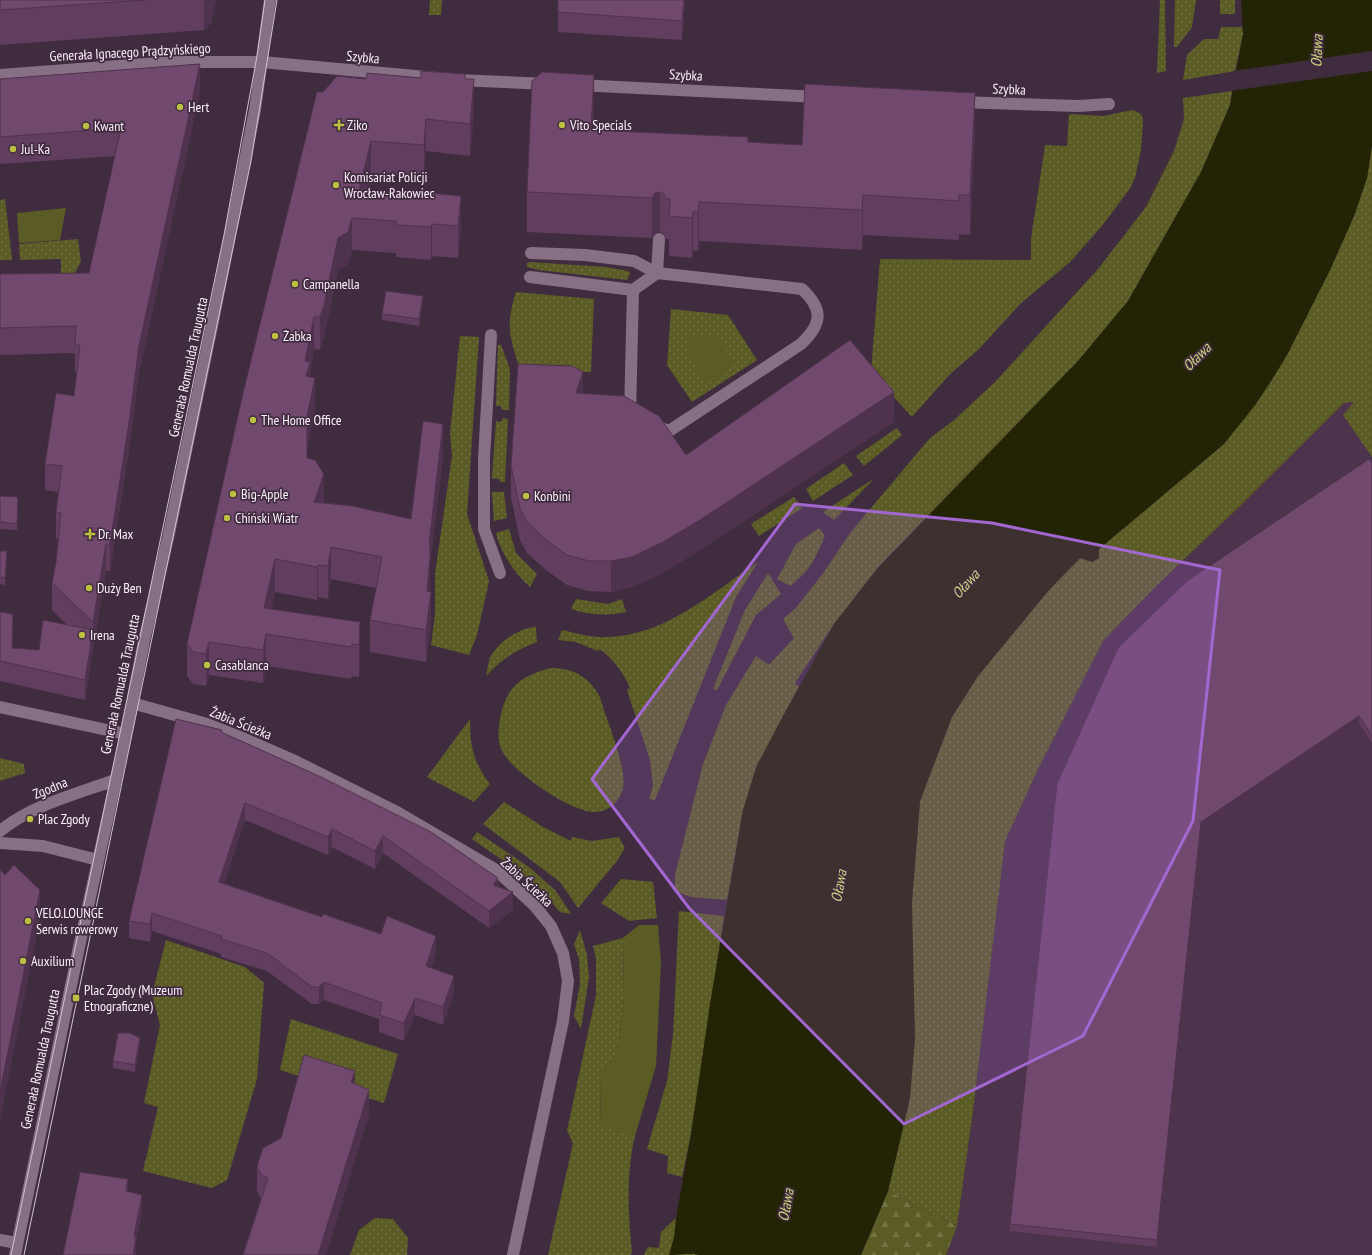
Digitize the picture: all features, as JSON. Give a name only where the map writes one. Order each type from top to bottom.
[{"type":"street","name":"Generała Romualda Traugutta","points":[[16,1249],[213,321],[255,110],[270,0]]},
{"type":"street","name":"Generała Ignacego Prądzyńskiego","points":[[0,75],[171,62],[262,62]]},
{"type":"street","name":"Szybka","points":[[262,62],[312,68],[457,80],[828,97]]},
{"type":"street","name":"Szybka","points":[[947,102],[1078,106],[1109,104]]},
{"type":"street","points":[[657,273],[659,238]]},
{"type":"street","points":[[531,253],[585,255],[634,261],[657,273],[802,289],[813,300],[818,315],[814,332],[802,344],[669,431],[630,414],[633,290]]},
{"type":"street","points":[[530,277],[633,290],[657,273]]},
{"type":"street","points":[[491,335],[484,458],[484,529],[500,573]]},
{"type":"street","name":"Żabia Ścieżka","points":[[132,703],[208,724],[240,737],[296,761],[395,811],[496,870],[534,905],[551,926],[563,953],[568,981],[563,1021],[513,1255]]},
{"type":"street","points":[[0,707],[126,734]]},
{"type":"street","name":"Zgodna","points":[[0,831],[11,822],[50,803],[115,780]]},
{"type":"street","points":[[0,843],[43,846],[98,860]]},
{"type":"street","points":[[0,1240],[16,1249]]},
{"type":"highlighted area","points":[[795,504],[992,523],[1220,570],[1193,821],[1083,1036],[904,1124],[689,908],[592,779]]},
{"type":"shaded area","points":[[1372,400],[1372,1255],[939,1255],[957,1226],[973,1111],[1005,841],[1039,767],[1103,641],[1154,588],[1237,509],[1344,403]]},
{"type":"green space","points":[[430,0],[442,0],[441,15],[429,15]]},
{"type":"green space","points":[[1160,0],[1165,0],[1166,71],[1157,73]]},
{"type":"green space","points":[[1175,0],[1196,0],[1192,27],[1177,47],[1174,47]]},
{"type":"green space","points":[[1220,0],[1235,0],[1235,14],[1220,14]]},
{"type":"green space","points":[[1221,27],[1242,27],[1243,34],[1235,71],[1183,80],[1187,55],[1204,39],[1218,39]]},
{"type":"green space","points":[[1232,91],[1230,105],[1201,172],[1128,301],[1078,361],[878,567],[834,624],[795,683],[799,687],[783,716],[743,810],[727,900],[691,897],[675,891],[675,875],[703,764],[726,705],[756,656],[769,665],[794,638],[783,619],[795,609],[824,572],[850,533],[930,438],[953,421],[995,382],[1098,269],[1146,207],[1174,151],[1184,119],[1183,98]]},
{"type":"green space","points":[[1133,110],[1141,114],[1143,120],[1141,150],[1135,178],[1129,190],[1101,227],[1070,262],[1020,304],[979,349],[950,374],[912,417],[871,372],[880,259],[1031,260],[1031,239],[1045,145],[1067,146],[1069,114],[1103,116]]},
{"type":"green space","points":[[1372,145],[1372,457],[1343,415],[1354,402],[1344,403],[1237,509],[1154,588],[1103,641],[1039,767],[1005,841],[973,1111],[957,1226],[888,1191],[910,1098],[912,901],[920,801],[952,717],[978,676],[1049,590],[1080,558],[1092,562],[1099,549],[1224,444],[1271,381],[1287,355],[1330,270],[1354,216],[1367,178]]},
{"type":"green space","points":[[5,199],[12,260],[0,260],[0,200]]},
{"type":"green space","points":[[66,208],[60,240],[19,243],[17,213]]},
{"type":"green space","points":[[78,239],[81,262],[73,276],[61,279],[61,259],[20,260],[19,244]]},
{"type":"green space","points":[[527,263],[605,267],[628,271],[630,273],[627,280],[539,270],[527,267]]},
{"type":"green space","points":[[516,292],[594,299],[591,372],[520,370],[510,332],[511,314]]},
{"type":"green space","points":[[671,309],[728,315],[757,360],[692,402],[667,365]]},
{"type":"green space","points":[[691,334],[716,335],[735,365],[705,384],[686,353]]},
{"type":"green space","points":[[460,336],[479,337],[467,514],[489,581],[477,635],[469,655],[431,645],[435,614],[435,574],[452,456],[450,433]]},
{"type":"green space","points":[[498,345],[501,345],[510,369],[509,410],[502,410],[501,406],[496,406]]},
{"type":"green space","points":[[503,418],[508,419],[505,482],[500,482],[499,479],[492,478],[496,421],[501,422]]},
{"type":"green space","points":[[897,428],[902,435],[864,466],[856,456]]},
{"type":"green space","points":[[844,463],[853,475],[813,501],[806,489]]},
{"type":"green space","points":[[873,480],[834,520],[823,512],[870,481]]},
{"type":"green space","points":[[492,492],[504,492],[507,518],[494,521]]},
{"type":"green space","points":[[794,497],[802,508],[759,536],[751,524]]},
{"type":"green space","points":[[819,528],[825,536],[815,558],[807,570],[790,586],[777,579],[796,544]]},
{"type":"green space","points":[[509,529],[516,553],[537,574],[530,587],[509,562],[498,541],[496,533]]},
{"type":"green space","points":[[758,562],[736,597],[655,800],[649,799],[653,786],[650,760],[627,690],[630,688],[627,682],[610,657],[600,649],[598,651],[576,642],[558,640],[562,630],[595,637],[607,637],[628,635],[649,629],[687,611]]},
{"type":"green space","points":[[768,573],[781,594],[756,615],[717,690],[713,689],[745,610]]},
{"type":"green space","points":[[576,599],[608,604],[622,599],[626,612],[612,614],[584,613],[571,609]]},
{"type":"green space","points":[[536,627],[537,642],[509,656],[486,676],[490,658],[504,641],[516,633]]},
{"type":"green space","points":[[551,668],[559,668],[580,675],[591,684],[600,697],[619,756],[623,778],[623,787],[620,797],[611,807],[602,811],[586,811],[573,806],[542,789],[514,766],[505,756],[500,746],[500,719],[509,693],[526,677]]},
{"type":"green space","points":[[470,719],[472,746],[476,761],[490,784],[474,802],[427,777]]},
{"type":"green space","points":[[0,758],[24,764],[25,773],[0,781]]},
{"type":"green space","points":[[504,802],[543,827],[571,841],[572,837],[592,841],[619,837],[625,848],[617,861],[578,908],[560,882],[483,824]]},
{"type":"green space","points":[[477,832],[529,867],[556,891],[571,914],[560,912],[543,892],[518,871],[472,839]]},
{"type":"green space","points":[[621,879],[653,882],[657,918],[629,921],[601,903]]},
{"type":"green space","points":[[679,911],[724,916],[691,1134],[682,1177],[667,1173],[668,1156],[647,1149],[667,1081],[673,1035]]},
{"type":"green space","points":[[639,925],[658,925],[661,963],[656,1066],[635,1136],[601,1127],[600,1077],[615,1055],[619,1041],[624,998],[623,938]]},
{"type":"green space","points":[[580,930],[587,955],[589,977],[581,1029],[574,1016],[580,984],[579,959],[574,944]]},
{"type":"green space","points":[[623,938],[624,998],[619,1041],[615,1055],[600,1077],[601,1126],[635,1136],[629,1179],[632,1252],[630,1255],[548,1255],[573,1143],[567,1131],[596,995],[596,959],[593,946]]},
{"type":"green space","points":[[166,940],[245,967],[264,983],[257,1079],[227,1180],[212,1188],[143,1171],[158,1107],[144,1103],[160,1025],[152,994]]},
{"type":"green space","points":[[291,1019],[398,1054],[384,1103],[280,1070]]},
{"type":"green space","points":[[888,1191],[957,1226],[946,1255],[861,1255]]},
{"type":"green space","points":[[375,1218],[393,1219],[408,1238],[407,1255],[350,1255],[359,1230]]},
{"type":"green space","points":[[676,1218],[686,1242],[702,1255],[644,1255],[648,1247],[659,1248],[661,1232]]},
{"type":"water","name":"Oława","points":[[1241,0],[1372,0],[1372,145],[1367,178],[1354,216],[1330,270],[1287,355],[1256,404],[1224,444],[1099,549],[1099,558],[1092,562],[1080,558],[1049,590],[978,676],[952,717],[920,801],[912,901],[915,1039],[910,1098],[888,1191],[861,1255],[669,1255],[674,1237],[710,1004],[743,810],[756,767],[834,624],[878,568],[1078,361],[1128,301],[1201,172],[1230,105],[1243,34]]},
{"type":"pier","points":[[1372,51],[1372,71],[1230,91],[1233,71]]},
{"type":"building","points":[[0,0],[145,0],[0,10]]},
{"type":"building","points":[[558,0],[684,0],[682,21],[558,12]]},
{"type":"building","points":[[200,64],[139,346],[130,416],[110,544],[106,544],[93,622],[52,583],[56,562],[61,513],[56,512],[62,466],[45,464],[56,393],[74,396],[80,345],[75,345],[76,326],[0,328],[0,274],[89,273],[121,128],[0,137],[0,79]]},
{"type":"building","points":[[421,71],[465,74],[465,79],[474,79],[470,124],[426,119],[424,145],[371,141],[359,190],[461,196],[458,226],[432,224],[431,227],[396,225],[396,221],[352,218],[348,232],[338,238],[324,305],[320,317],[314,317],[305,361],[310,362],[306,376],[315,378],[307,416],[307,458],[315,460],[324,474],[314,502],[353,506],[411,519],[423,421],[443,424],[429,545],[430,557],[427,591],[431,592],[426,630],[370,620],[382,557],[331,547],[328,566],[318,565],[317,567],[275,559],[264,608],[360,622],[359,645],[352,644],[351,647],[266,634],[263,650],[209,642],[206,654],[193,652],[187,644],[243,393],[317,92],[323,92],[337,76],[366,79],[367,73],[421,78]]},
{"type":"building","points":[[542,72],[594,75],[591,130],[748,137],[748,142],[802,145],[805,84],[975,93],[970,195],[959,195],[959,201],[863,195],[862,210],[699,202],[698,212],[693,212],[692,218],[669,216],[670,199],[666,199],[663,193],[660,192],[655,193],[652,198],[527,192],[532,81]]},
{"type":"building","points":[[386,291],[423,296],[419,319],[382,314]]},
{"type":"building","points":[[850,340],[894,392],[700,520],[663,542],[632,557],[611,561],[589,561],[567,555],[546,540],[527,522],[520,509],[511,466],[518,364],[572,366],[583,372],[576,393],[624,396],[659,416],[686,455]]},
{"type":"building","points":[[1369,459],[1372,463],[1372,736],[1359,716],[1201,822],[1157,1240],[1010,1224],[1057,784],[1118,648],[1187,581]]},
{"type":"building","points":[[0,496],[18,497],[17,524],[0,522]]},
{"type":"building","points":[[0,551],[7,551],[5,578],[0,577]]},
{"type":"building","points":[[0,612],[13,614],[12,648],[39,650],[43,620],[93,630],[85,680],[0,661]]},
{"type":"building","points":[[176,719],[222,730],[221,732],[321,777],[431,832],[498,878],[493,885],[513,892],[489,911],[383,836],[375,851],[332,829],[328,837],[245,803],[219,882],[322,917],[323,914],[381,934],[387,916],[436,936],[426,966],[454,976],[443,1007],[415,998],[404,1023],[379,1015],[382,1003],[324,982],[319,987],[312,987],[267,953],[221,939],[222,936],[152,913],[150,924],[129,921]]},
{"type":"building","points":[[14,865],[40,890],[0,1092],[0,870],[5,875]]},
{"type":"building","points":[[118,1033],[130,1033],[140,1038],[135,1065],[113,1061]]},
{"type":"building","points":[[304,1055],[355,1071],[351,1082],[369,1090],[318,1255],[243,1255],[268,1178],[261,1175],[257,1166],[263,1148],[281,1138]]},
{"type":"building","points":[[80,1172],[128,1179],[126,1191],[142,1195],[134,1235],[136,1238],[133,1255],[63,1255]]},
{"type":"tram line","points":[[11,1255],[224,235],[257,56],[265,0]]},
{"type":"tram line","points":[[24,1255],[251,161],[277,0]]},
{"type":"place","name":"Hert","points":[[180,107]]},
{"type":"place","name":"Ziko","points":[[339,125]]},
{"type":"place","name":"Vito Specials","points":[[562,125]]},
{"type":"place","name":"Kwant","points":[[86,126]]},
{"type":"place","name":"Jul-Ka","points":[[13,149]]},
{"type":"place","name":"Komisariat Policji Wrocław-Rakowiec","points":[[336,185]]},
{"type":"place","name":"Campanella","points":[[295,284]]},
{"type":"place","name":"Żabka","points":[[275,336]]},
{"type":"place","name":"The Home Office","points":[[253,420]]},
{"type":"place","name":"Big-Apple","points":[[233,494]]},
{"type":"place","name":"Konbini","points":[[526,496]]},
{"type":"place","name":"Chiński Wiatr","points":[[227,518]]},
{"type":"place","name":"Dr. Max","points":[[90,534]]},
{"type":"place","name":"Duży Ben","points":[[89,588]]},
{"type":"place","name":"Irena","points":[[82,635]]},
{"type":"place","name":"Casablanca","points":[[207,665]]},
{"type":"place","name":"Plac Zgody","points":[[30,819]]},
{"type":"place","name":"VELO.LOUNGE Serwis rowerowy","points":[[28,921]]},
{"type":"place","name":"Auxilium","points":[[23,961]]},
{"type":"place","name":"Plac Zgody (Muzeum Etnograficzne)","points":[[76,998]]}]
